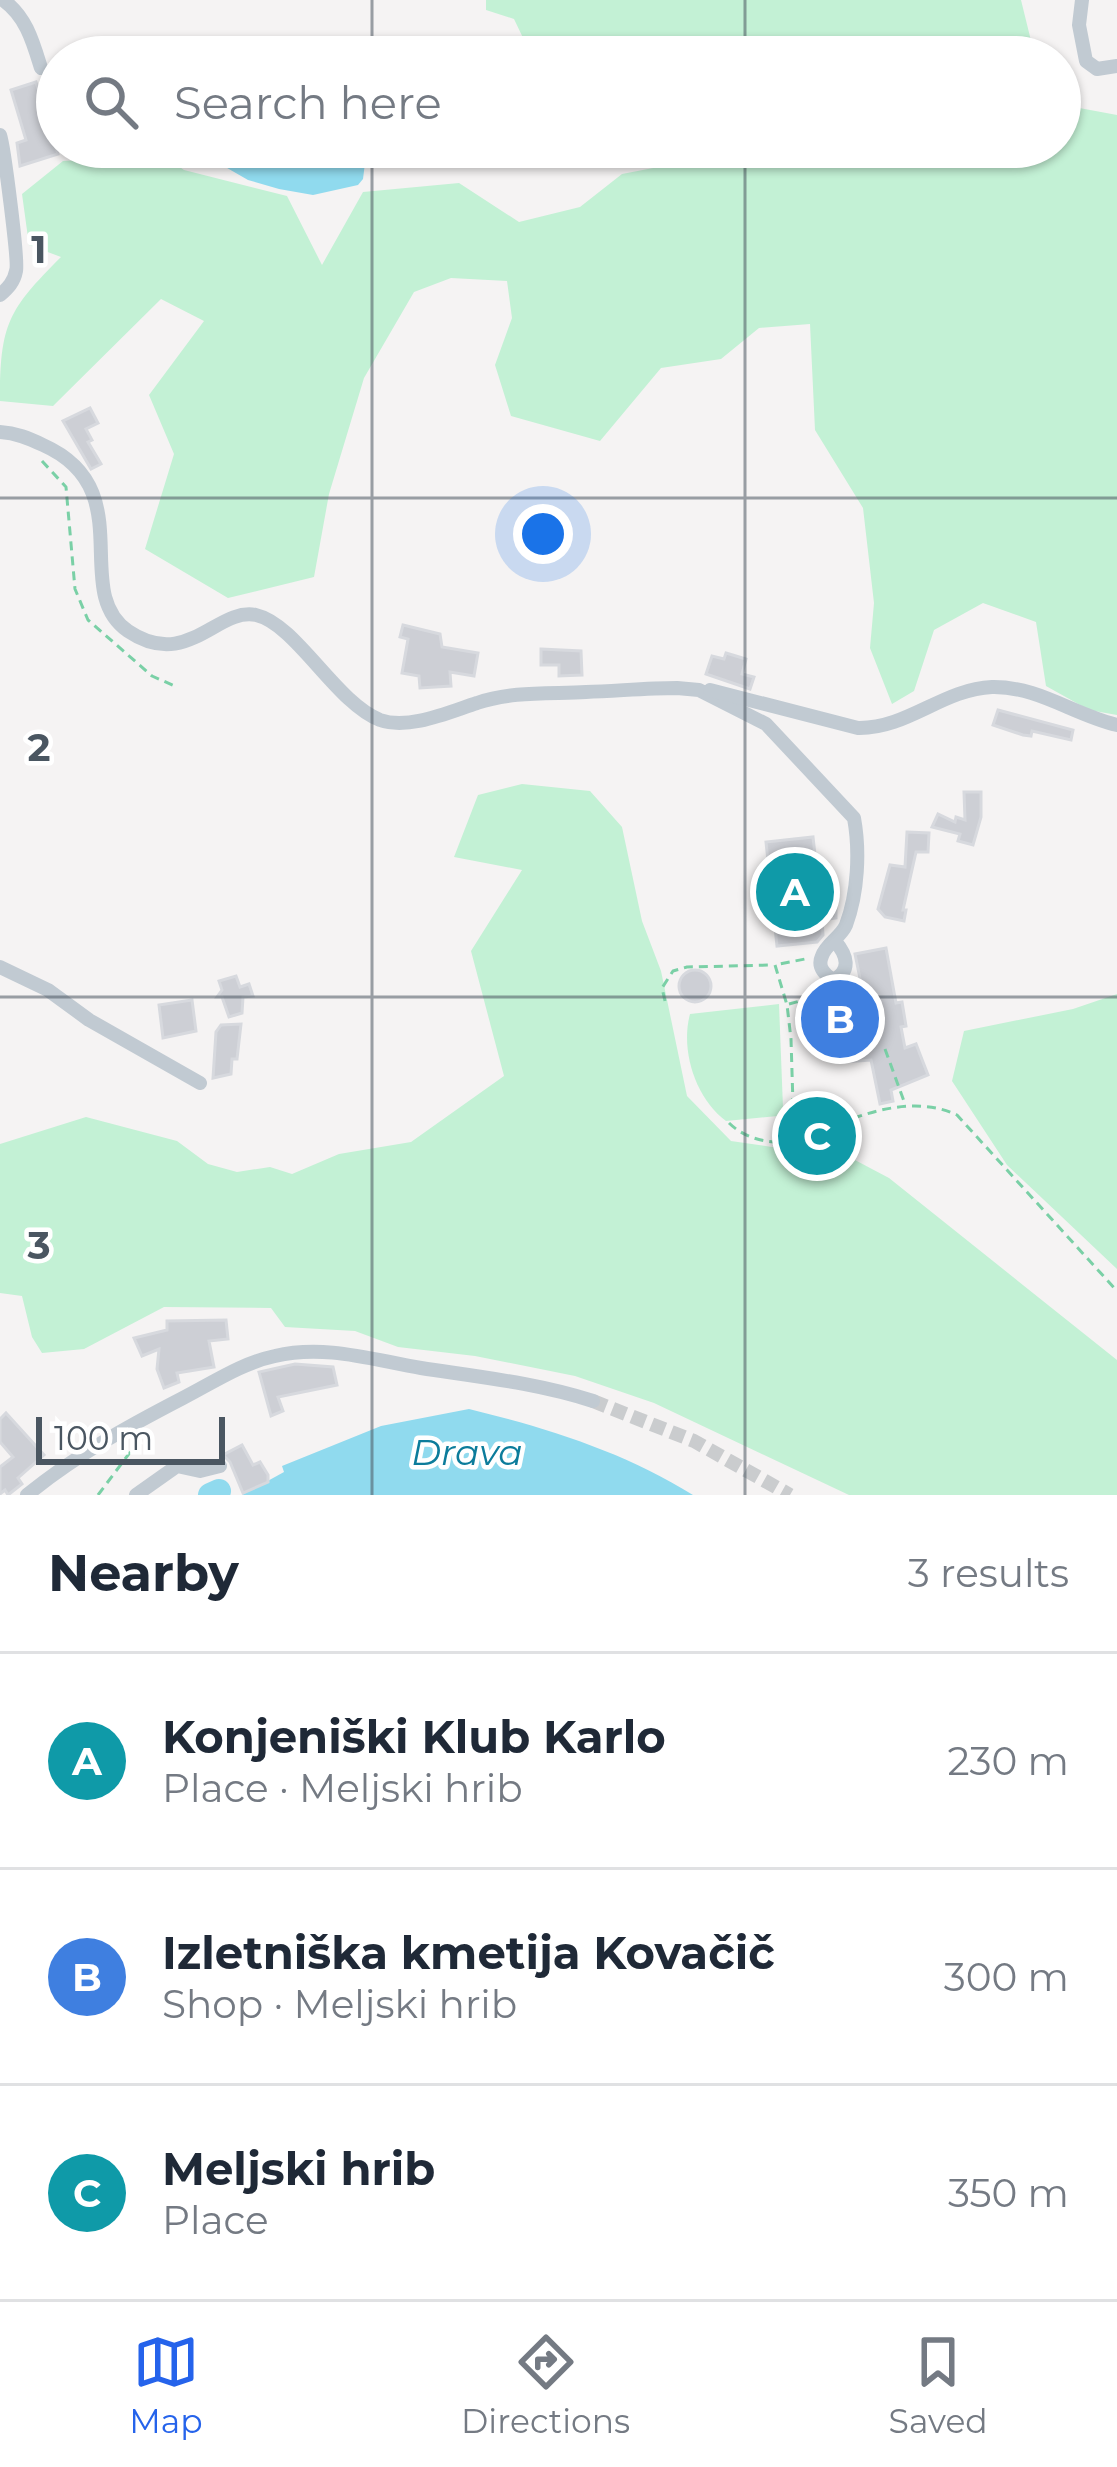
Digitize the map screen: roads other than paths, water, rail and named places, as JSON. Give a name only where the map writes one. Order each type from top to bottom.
[{"type":"street","points":[[3,0],[19,14],[36,52]]},
{"type":"street","points":[[1081,36],[1082,0]]},
{"type":"street","points":[[1081,36],[1086,62],[1097,69],[1117,66]]},
{"type":"street","points":[[0,135],[18,256],[16,273],[0,295]]},
{"type":"street","points":[[0,432],[16,433],[66,455],[89,483],[98,504],[103,584],[110,608],[123,627],[146,641],[168,644],[198,637],[242,615],[260,615],[358,709],[386,722],[414,722],[489,699],[699,690],[719,691],[858,728],[881,728],[969,690],[1017,689],[1048,697],[1086,718],[1117,725]]},
{"type":"street","points":[[699,690],[766,724],[851,810],[857,831],[856,871],[845,928],[823,953],[820,963],[823,974],[832,980],[846,968],[845,953],[835,941]]},
{"type":"street","points":[[0,967],[200,1083]]},
{"type":"street","points":[[27,1495],[90,1448],[231,1372],[278,1355],[321,1351],[536,1385],[593,1401]]},
{"type":"street","points":[[136,1495],[177,1466],[200,1471],[220,1466]]},
{"type":"water","points":[[227,168],[364,168],[358,185],[313,195],[248,180]]},
{"type":"water","name":"Drava","points":[[469,1409],[584,1443],[693,1495],[242,1495],[284,1472],[282,1466],[381,1426]]},
{"type":"waterway","name":"Drava","points":[[210,1495],[219,1491]]},
{"type":"tunnel","points":[[593,1401],[694,1441],[790,1495]]},
{"type":"place","name":"Konjeniški Klub Karlo","points":[[795,892]]},
{"type":"place","name":"Izletniška kmetija Kovačič","points":[[840,1019]]},
{"type":"place","name":"Meljski hrib","points":[[817,1136]]}]
